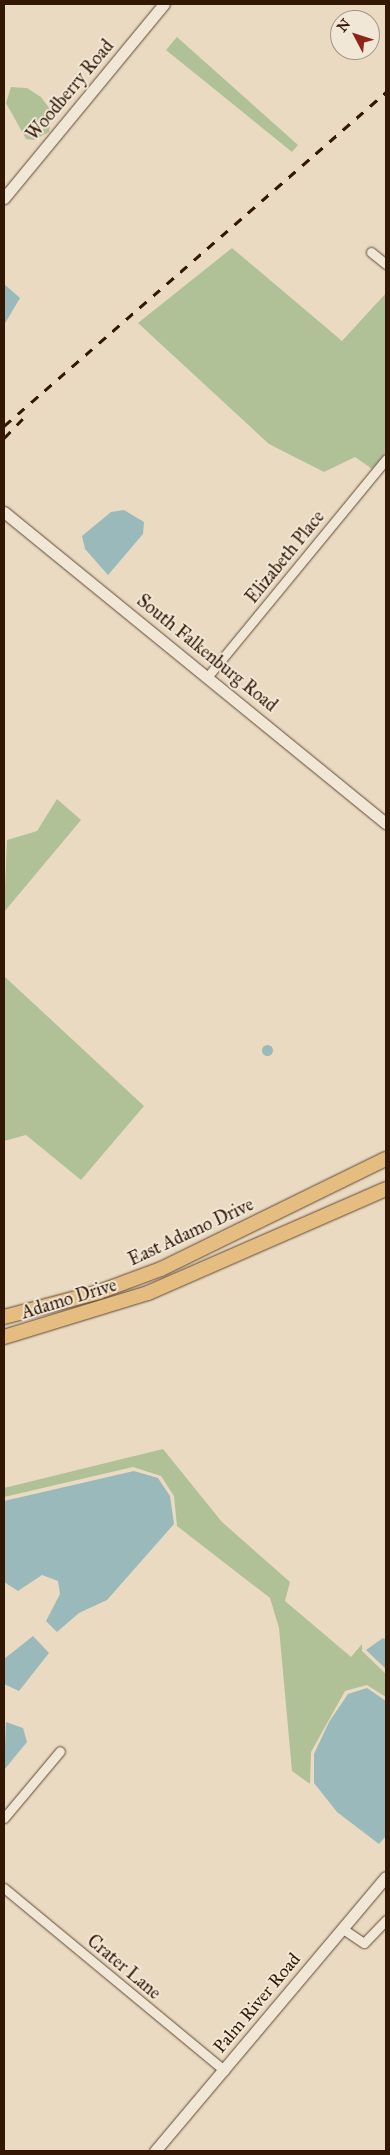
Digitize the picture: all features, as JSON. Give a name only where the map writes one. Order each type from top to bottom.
[{"type":"main road","name":"East Adamo Drive","points":[[4,1317],[63,1303],[174,1263],[386,1159]]},
{"type":"main road","name":"Adamo Drive","points":[[4,1337],[67,1320],[256,1250],[386,1189]]},
{"type":"main road","points":[[67,1320],[79,1310],[162,1280],[174,1263]]},
{"type":"main road","points":[[4,1329],[53,1316],[63,1303]]},
{"type":"street","name":"Woodberry Road","points":[[4,198],[164,4]]},
{"type":"street","points":[[371,252],[386,264]]},
{"type":"street","name":"Elizabeth Place","points":[[208,676],[386,459]]},
{"type":"street","name":"South Falkenburg Road","points":[[4,512],[208,676],[386,824]]},
{"type":"street","points":[[4,1818],[60,1751]]},
{"type":"street","name":"Palm River Road","points":[[156,2151],[386,1877]]},
{"type":"street","name":"Crater Lane","points":[[4,1888],[224,2070]]},
{"type":"street","points":[[343,1929],[364,1943],[386,1920]]},
{"type":"green space","points":[[177,37],[298,145],[292,152],[166,50]]},
{"type":"green space","points":[[11,87],[27,88],[41,97],[52,112],[49,132],[34,140],[26,139],[6,103]]},
{"type":"green space","points":[[232,248],[342,341],[386,293],[386,452],[372,469],[355,457],[324,472],[269,444],[138,323]]},
{"type":"green space","points":[[57,799],[81,820],[4,912],[7,840],[37,831]]},
{"type":"green space","points":[[4,976],[144,1106],[81,1180],[26,1135],[4,1141]]},
{"type":"green space","points":[[163,1449],[222,1522],[290,1582],[285,1601],[351,1657],[362,1644],[362,1651],[386,1674],[386,1697],[367,1685],[345,1691],[311,1752],[310,1784],[292,1771],[279,1628],[270,1598],[177,1526],[174,1496],[161,1476],[133,1467],[4,1497],[4,1488]]},
{"type":"water","points":[[4,284],[20,298],[4,325]]},
{"type":"water","points":[[124,510],[144,522],[143,534],[108,575],[85,549],[82,536],[111,512]]},
{"type":"water","points":[[267,1044],[273,1050],[267,1056],[261,1050]]},
{"type":"water","points":[[134,1471],[158,1478],[170,1496],[174,1524],[107,1600],[79,1613],[57,1632],[46,1621],[60,1594],[58,1581],[42,1575],[18,1591],[4,1582],[4,1501]]},
{"type":"water","points":[[33,1636],[49,1653],[19,1691],[4,1684],[4,1659]]},
{"type":"water","points":[[383,1638],[386,1640],[386,1669],[366,1650]]},
{"type":"water","points":[[367,1688],[386,1701],[386,1836],[379,1844],[337,1812],[314,1783],[314,1754],[329,1722],[348,1694]]},
{"type":"water","points":[[6,1722],[23,1728],[27,1742],[4,1770]]},
{"type":"railway","points":[[4,426],[386,92]]},
{"type":"railway","points":[[4,438],[28,413]]}]
